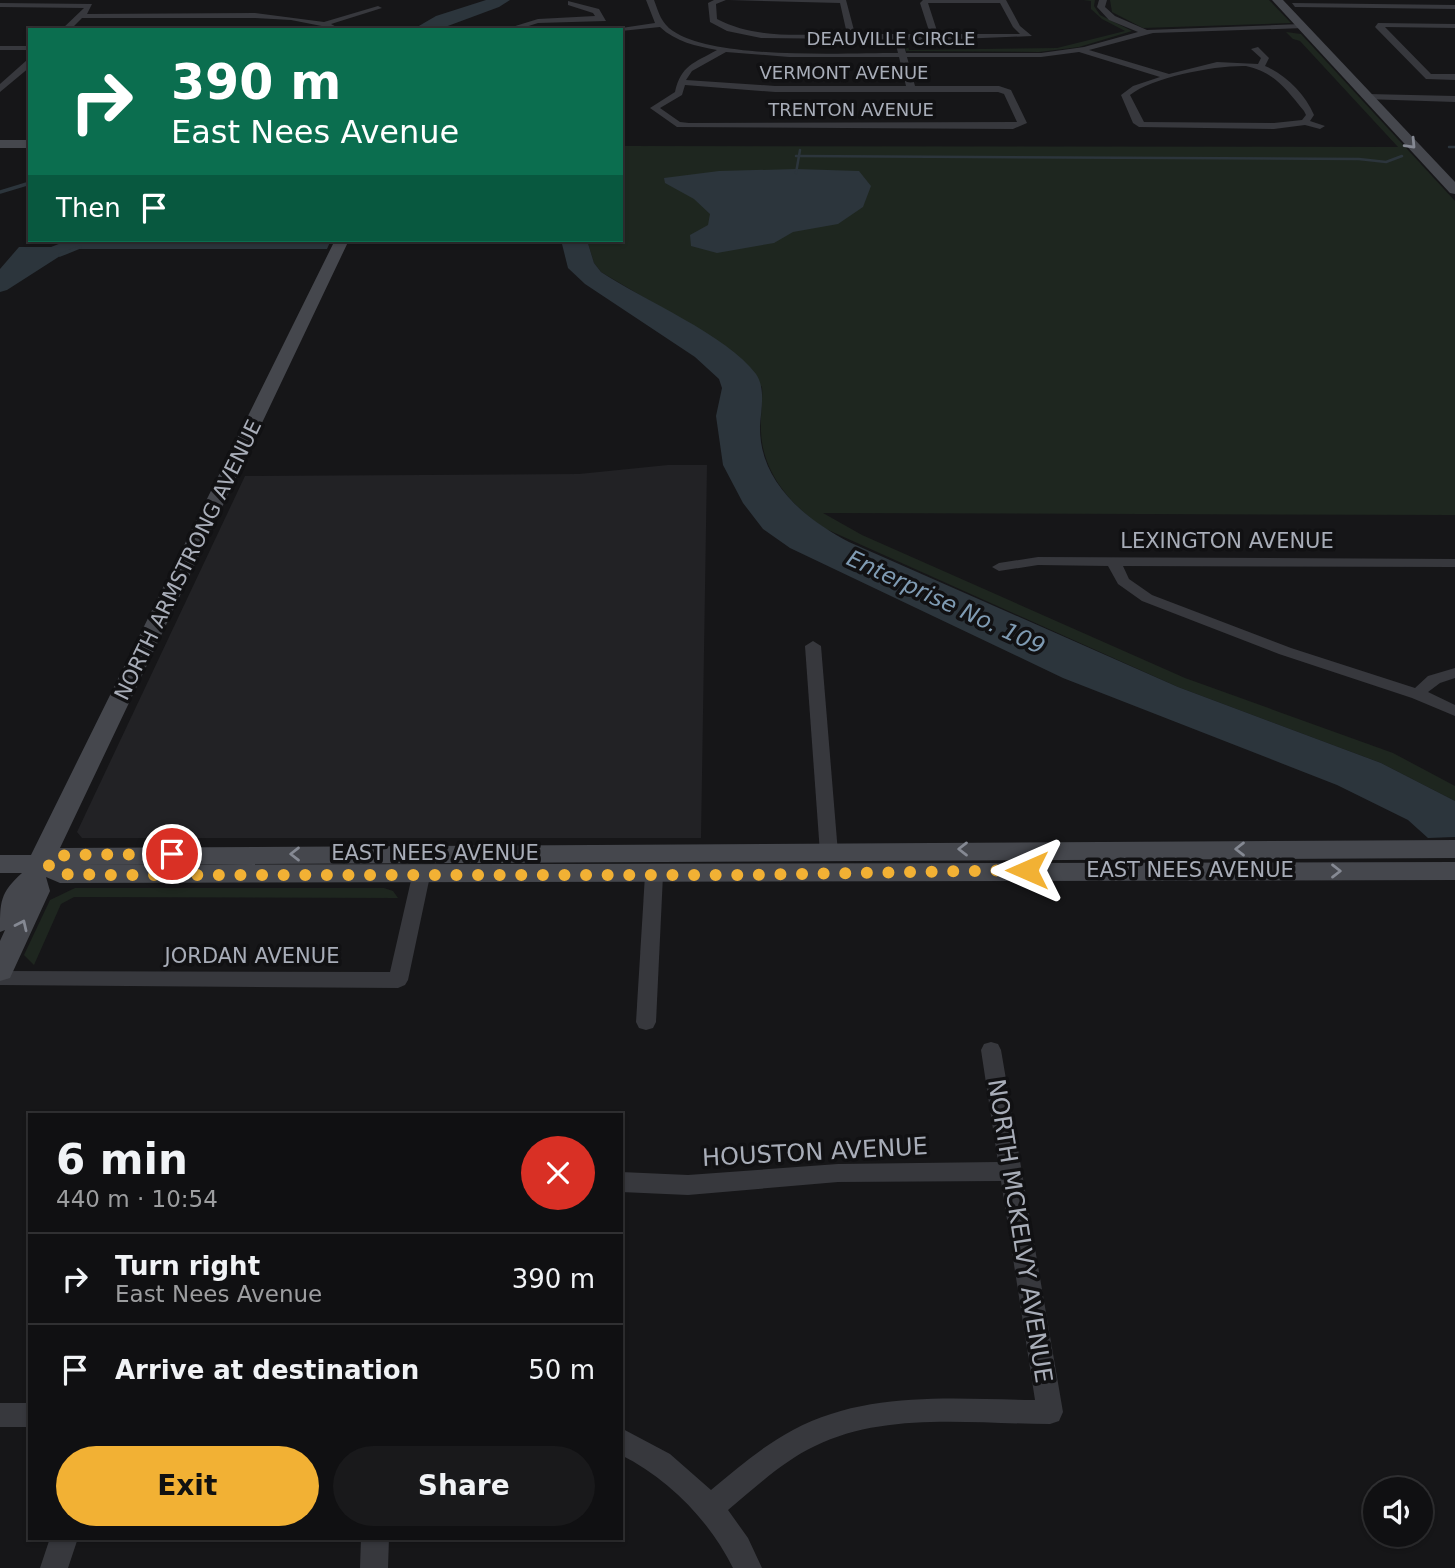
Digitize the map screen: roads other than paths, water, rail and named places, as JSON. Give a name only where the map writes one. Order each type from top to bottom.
[{"type":"main road","points":[[1277,0],[1455,172]]},
{"type":"main road","points":[[1294,4],[1345,58],[1455,190]]},
{"type":"main road","points":[[1303,28],[1311,29],[1328,47],[1345,58]]},
{"type":"main road","points":[[0,144],[28,145]]},
{"type":"main road","name":"NORTH ARMSTRONG AVENUE","points":[[0,971],[37,891],[39,869],[341,242]]},
{"type":"main road","name":"EAST NEES AVENUE","points":[[39,869],[65,855],[829,853],[952,849],[1455,849]]},
{"type":"main road","points":[[654,874],[731,866],[813,863],[829,853]]},
{"type":"main road","points":[[421,876],[510,865],[651,865],[669,861],[679,854]]},
{"type":"main road","name":"EAST NEES AVENUE","points":[[0,864],[60,874],[421,876],[946,870],[1455,871]]},
{"type":"main road","name":"NORTH ARMSTRONG AVENUE","points":[[0,922],[16,891],[39,869]]},
{"type":"street","points":[[722,0],[715,1],[711,15],[720,24],[743,33],[771,37],[935,38],[1028,36],[1017,26],[1003,1],[926,1],[924,3],[935,38]]},
{"type":"street","points":[[733,0],[843,1],[852,38]]},
{"type":"street","name":"DEAUVILLE CIRCLE","points":[[1103,0],[1101,7],[1107,15],[1144,32]]},
{"type":"street","points":[[655,2],[661,26]]},
{"type":"street","points":[[571,4],[592,9],[602,19],[603,28]]},
{"type":"street","points":[[1294,4],[1455,8]]},
{"type":"street","points":[[0,5],[89,6],[67,28]]},
{"type":"street","points":[[1393,7],[1412,24]]},
{"type":"street","points":[[80,16],[277,16],[327,23],[379,8]]},
{"type":"street","points":[[513,28],[538,21],[602,19]]},
{"type":"street","points":[[327,23],[335,28]]},
{"type":"street","points":[[1455,26],[1378,24],[1429,77],[1455,77]]},
{"type":"street","points":[[623,29],[661,26]]},
{"type":"street","points":[[623,32],[661,26]]},
{"type":"street","name":"DEAUVILLE CIRCLE","points":[[661,26],[680,38],[723,50],[772,54],[898,55],[1031,55],[1084,49],[1144,32],[1303,28]]},
{"type":"street","points":[[894,38],[907,89]]},
{"type":"street","points":[[0,48],[28,48]]},
{"type":"street","points":[[1084,49],[1172,76]]},
{"type":"street","points":[[1255,49],[1265,58],[1260,68]]},
{"type":"street","points":[[682,82],[689,69],[723,50]]},
{"type":"street","points":[[0,89],[28,64]]},
{"type":"street","points":[[1305,122],[1310,115],[1308,110],[1281,77],[1260,68],[1217,64],[1136,87],[1128,92],[1125,99],[1142,125],[1274,126],[1305,122],[1320,126]]},
{"type":"street","points":[[1156,81],[1180,89]]},
{"type":"street","name":"VERMONT AVENUE","points":[[682,82],[785,89],[1005,90],[1021,125]]},
{"type":"street","name":"TRENTON AVENUE","points":[[682,82],[679,93],[654,108],[680,125],[1021,125]]},
{"type":"street","points":[[1378,97],[1455,98]]},
{"type":"street","name":"LEXINGTON AVENUE","points":[[999,567],[1038,561],[1455,563]]},
{"type":"street","points":[[1114,562],[1123,581],[1147,598],[1273,646],[1418,694],[1455,711]]},
{"type":"street","points":[[813,646],[829,853]]},
{"type":"street","points":[[1418,694],[1425,684],[1440,676],[1455,673]]},
{"type":"street","points":[[646,1022],[654,874]]},
{"type":"street","name":"JORDAN AVENUE","points":[[0,978],[398,980],[421,876]]},
{"type":"street","name":"NORTH MCKELVY AVENUE","points":[[710,1508],[774,1456],[808,1436],[840,1424],[909,1413],[1050,1412],[990,1050]]},
{"type":"street","name":"HOUSTON AVENUE","points":[[623,1182],[688,1185],[838,1173],[1011,1171]]},
{"type":"street","points":[[0,1415],[28,1415]]},
{"type":"street","points":[[623,1442],[658,1462],[710,1508],[739,1548],[748,1568]]},
{"type":"street","points":[[54,1568],[63,1540]]},
{"type":"street","points":[[374,1568],[375,1540]]},
{"type":"water","points":[[486,0],[510,0],[499,7],[442,28],[415,28],[436,16]]},
{"type":"water","points":[[719,171],[859,171],[871,186],[863,207],[838,224],[793,232],[774,243],[717,253],[691,246],[690,235],[708,225],[710,214],[694,199],[665,183],[664,178]]},
{"type":"water","points":[[64,242],[330,242],[327,249],[71,249],[0,292],[0,269],[19,247],[51,247]]},
{"type":"water","name":"Enterprise No. 109","points":[[562,242],[588,242],[594,263],[601,272],[705,332],[743,360],[756,374],[762,393],[760,426],[767,464],[787,496],[816,522],[849,542],[1178,687],[1381,763],[1455,801],[1455,837],[1428,838],[1408,820],[1337,785],[1063,678],[790,548],[763,529],[743,503],[723,465],[716,416],[722,388],[719,379],[695,357],[585,284],[568,268]]},
{"type":"waterway","points":[[1449,147],[1455,147]]},
{"type":"waterway","points":[[799,156],[800,150]]},
{"type":"waterway","points":[[796,173],[799,156]]},
{"type":"waterway","points":[[799,156],[1359,159],[1386,162],[1402,156]]},
{"type":"waterway","points":[[0,192],[28,184]]},
{"type":"waterway","points":[[60,255],[80,247]]}]
